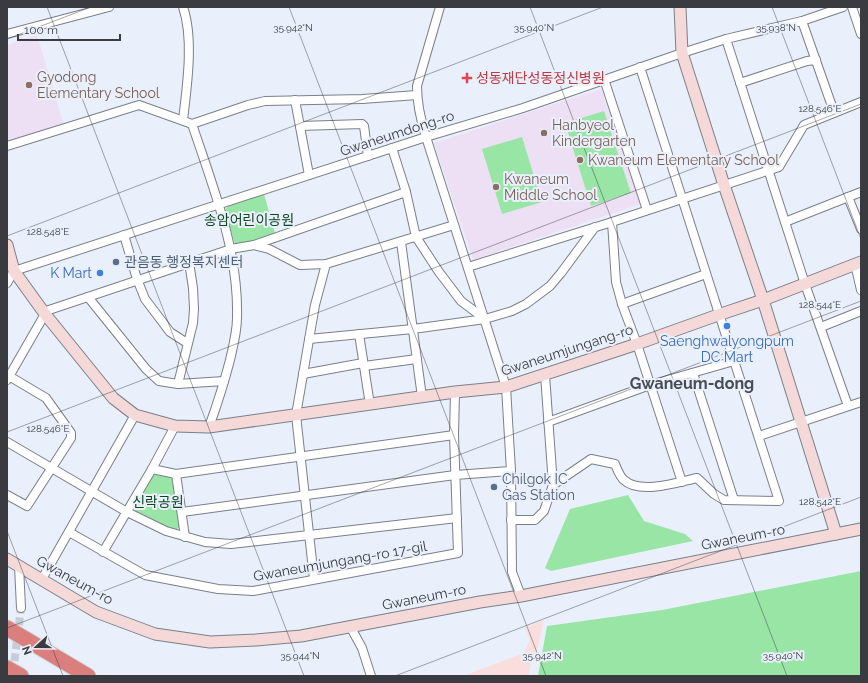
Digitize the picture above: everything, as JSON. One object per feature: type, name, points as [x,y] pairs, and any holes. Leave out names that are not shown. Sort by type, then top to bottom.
[{"type":"highway","points":[[7,628],[88,676]]},
{"type":"highway","points":[[7,640],[68,676]]},
{"type":"highway","points":[[7,668],[21,676]]},
{"type":"main road","points":[[680,7],[682,53],[724,185],[763,300],[836,534]]},
{"type":"main road","name":"Gwaneumjungang-ro","points":[[7,245],[14,271],[44,313],[113,398],[135,415],[175,426],[209,427],[455,392],[506,387],[637,344],[763,300],[858,263]]},
{"type":"main road","name":"Gwaneum-ro","points":[[7,559],[96,612],[156,634],[210,642],[301,636],[480,602],[521,596],[861,529]]},
{"type":"street","points":[[7,34],[109,7]]},
{"type":"street","points":[[183,7],[187,21],[188,75],[183,120]]},
{"type":"street","points":[[440,7],[417,86],[417,95],[422,125],[506,387],[511,471],[512,572],[521,596]]},
{"type":"street","name":"Gwaneumdong-ro","points":[[14,271],[426,137],[523,108],[682,53],[726,39],[802,21],[843,7]]},
{"type":"street","points":[[852,7],[861,34]]},
{"type":"street","points":[[802,21],[834,112]]},
{"type":"street","points":[[726,39],[805,284],[848,406]]},
{"type":"street","points":[[740,83],[808,61],[816,60]]},
{"type":"street","points":[[553,485],[591,459],[615,464],[623,480],[630,484],[647,488],[664,486],[697,478],[714,494],[724,500],[779,501],[759,436],[718,315],[683,199],[640,67]]},
{"type":"street","points":[[604,79],[647,210]]},
{"type":"street","points":[[7,146],[138,105],[192,124],[248,105],[265,101],[362,99],[417,95]]},
{"type":"street","points":[[295,100],[309,175]]},
{"type":"street","points":[[468,266],[612,222],[779,167],[804,125],[861,102]]},
{"type":"street","points":[[192,124],[231,249],[237,319],[234,345],[209,427]]},
{"type":"street","points":[[300,126],[362,124],[364,126],[368,156]]},
{"type":"street","points":[[392,148],[406,192],[416,237],[460,301],[485,319]]},
{"type":"street","points":[[7,495],[27,506],[71,438],[71,433],[46,398],[8,378],[44,313],[189,262],[231,249],[254,244],[406,192]]},
{"type":"street","points":[[785,222],[861,192]]},
{"type":"street","points":[[848,197],[861,228]]},
{"type":"street","points":[[612,222],[616,282],[682,482]]},
{"type":"street","points":[[254,244],[269,249],[300,265],[326,264],[454,225]]},
{"type":"street","points":[[309,339],[413,329],[485,319],[512,311],[526,304],[550,286],[595,227]]},
{"type":"street","points":[[124,235],[137,280],[145,299],[170,332],[187,343]]},
{"type":"street","points":[[401,242],[422,397]]},
{"type":"street","points":[[178,384],[193,323],[193,288],[189,262]]},
{"type":"street","points":[[858,263],[861,290]]},
{"type":"street","points":[[314,580],[296,415],[315,305],[326,264]]},
{"type":"street","points":[[7,283],[14,271]]},
{"type":"street","points":[[622,304],[706,274]]},
{"type":"street","points":[[88,297],[146,369],[159,381],[178,384],[224,381]]},
{"type":"street","points":[[820,328],[861,311]]},
{"type":"street","points":[[359,334],[370,405]]},
{"type":"street","points":[[303,374],[417,359]]},
{"type":"street","points":[[548,422],[650,385],[734,361]]},
{"type":"street","points":[[693,373],[734,500]]},
{"type":"street","points":[[511,520],[535,520],[544,511],[553,485],[545,375]]},
{"type":"street","name":"Gwaneumjungang-ro 17-gil","points":[[70,532],[145,575],[218,589],[253,591],[458,553],[454,435],[455,392]]},
{"type":"street","points":[[759,436],[861,402]]},
{"type":"street","points":[[42,579],[135,415]]},
{"type":"street","points":[[103,552],[152,469],[175,426]]},
{"type":"street","points":[[152,469],[176,474],[454,435]]},
{"type":"street","name":"Gwaneumjungang-ro 17-gil","points":[[7,442],[127,512],[166,531],[204,542],[231,544],[457,518]]},
{"type":"street","points":[[182,512],[455,475],[511,471]]},
{"type":"street","points":[[176,474],[185,537]]},
{"type":"street","points":[[19,566],[21,608]]},
{"type":"street","points":[[350,626],[362,648],[371,676]]},
{"type":"shaded area","name":"Gyodong Elementary School","points":[[37,35],[64,125],[7,144],[7,45]]},
{"type":"shaded area","points":[[601,89],[641,204],[473,260],[434,143]]},
{"type":"shaded area","points":[[544,620],[538,647],[530,667],[529,676],[463,676],[524,653],[530,639],[525,628]]},
{"type":"green space","points":[[604,111],[631,193],[591,206],[565,123]]},
{"type":"green space","points":[[522,137],[542,202],[502,214],[482,149]]},
{"type":"green space","name":"송암어린이공원","points":[[264,194],[275,233],[245,243],[235,244],[225,211],[228,205]]},
{"type":"green space","name":"신락공원","points":[[156,474],[171,477],[175,480],[180,527],[174,531],[136,513],[134,506],[150,476]]},
{"type":"green space","points":[[628,495],[644,521],[685,534],[693,541],[551,571],[545,568],[570,509]]},
{"type":"green space","points":[[861,571],[861,676],[538,676],[547,626],[662,610]]},
{"type":"tunnel","points":[[13,673],[21,608]]},
{"type":"place","name":"성동재단성동정신병원","points":[[467,78]]},
{"type":"place","name":"Gyodong Elementary School","points":[[29,85]]},
{"type":"place","name":"Hanbyeol Kindergarten","points":[[544,133]]},
{"type":"place","name":"Kwaneum Elementary School","points":[[580,160]]},
{"type":"place","name":"Kwaneum Middle School","points":[[496,187]]},
{"type":"place","name":"관음동 행정복지센터","points":[[116,262]]},
{"type":"place","name":"K Mart","points":[[100,273]]},
{"type":"place","name":"Saenghwalyongpum DC Mart","points":[[727,326]]},
{"type":"place","name":"Chilgok IC Gas Station","points":[[494,487]]},
{"type":"district","name":"Gwaneum-dong","points":[[692,383]]}]
